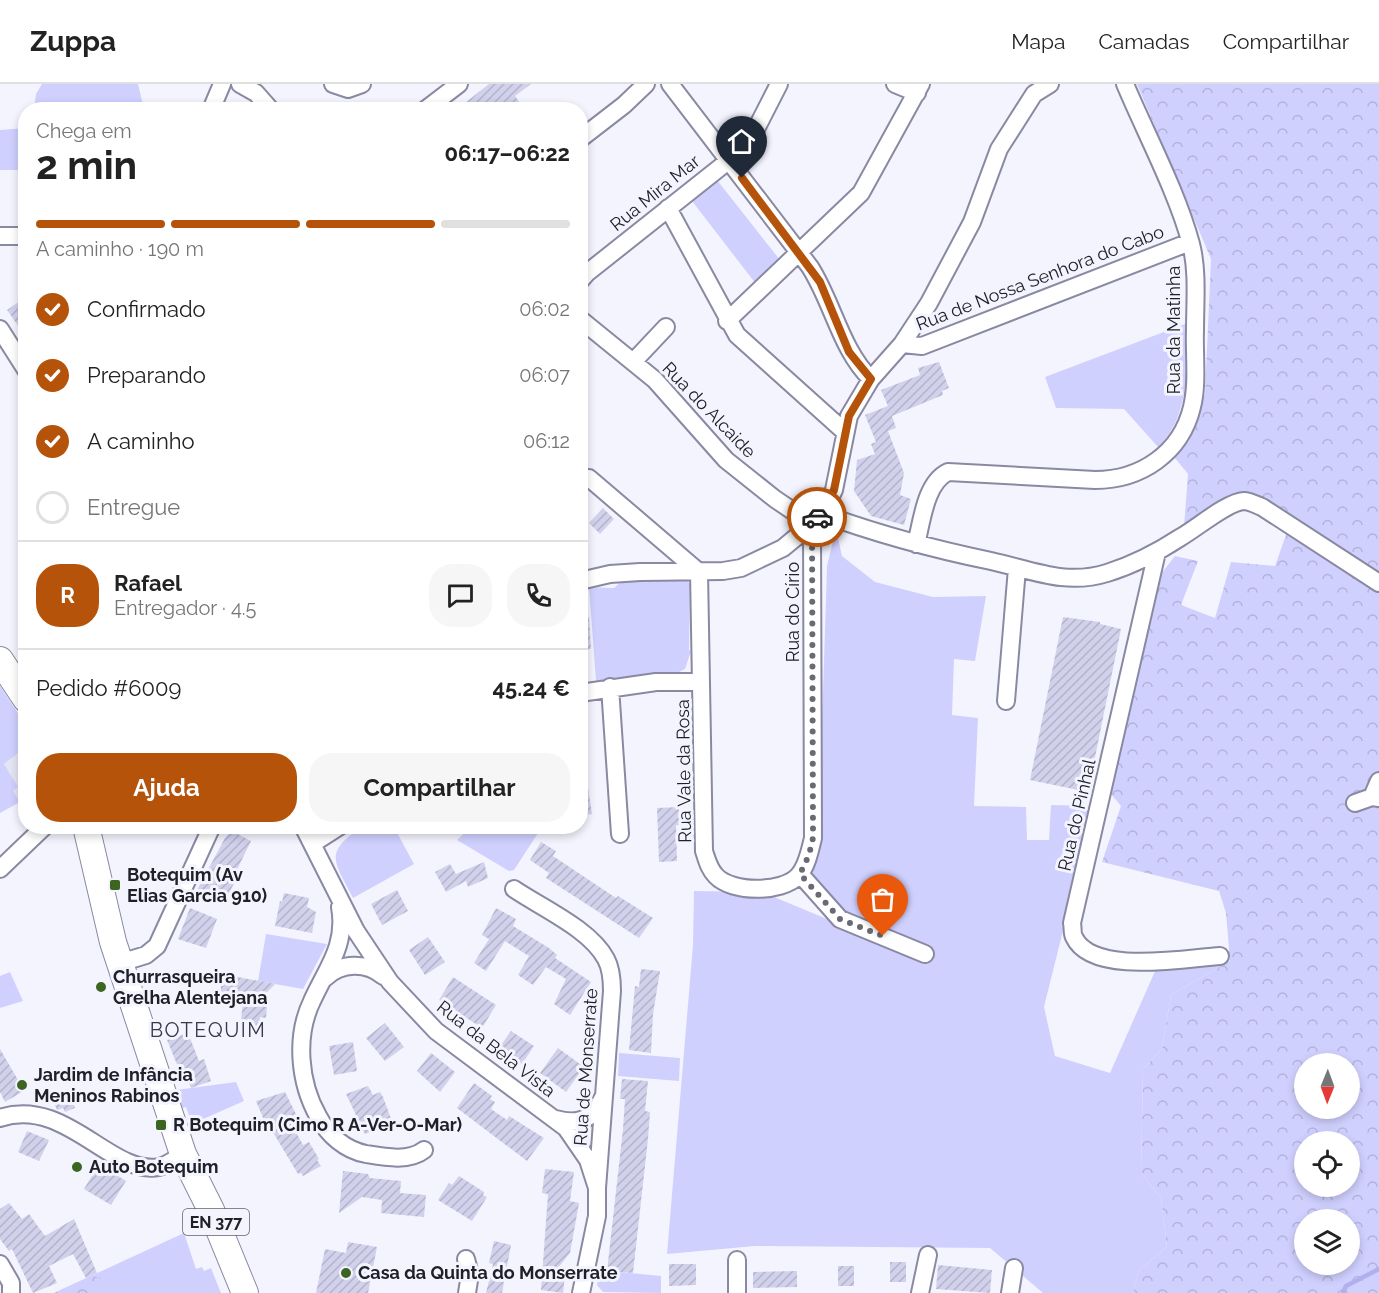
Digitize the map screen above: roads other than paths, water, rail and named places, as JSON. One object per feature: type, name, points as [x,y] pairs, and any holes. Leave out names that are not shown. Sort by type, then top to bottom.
[{"type":"main road","points":[[0,660],[18,687]]},
{"type":"main road","name":"EN 377","points":[[88,834],[120,963],[183,1154],[211,1210],[245,1293]]},
{"type":"street","points":[[215,102],[222,84]]},
{"type":"street","points":[[240,84],[256,93],[264,102]]},
{"type":"street","points":[[333,84],[348,89],[362,84]]},
{"type":"street","points":[[435,102],[459,84]]},
{"type":"street","points":[[588,133],[624,105],[646,84]]},
{"type":"street","points":[[670,84],[799,252],[827,296],[849,352],[871,379]]},
{"type":"street","name":"Rua Mira Mar","points":[[588,272],[749,143],[779,84]]},
{"type":"street","points":[[727,321],[861,193],[919,89],[895,84]]},
{"type":"street","name":"Rua do Círio","points":[[800,874],[809,855],[813,838],[816,518],[834,490],[849,416],[871,379],[902,344],[947,270],[972,222],[999,148],[1027,89],[1050,84]]},
{"type":"street","name":"Rua da Matinha","points":[[916,544],[932,487],[938,478],[948,472],[1107,480],[1142,471],[1171,449],[1189,418],[1194,394],[1195,277],[1190,243],[1125,84]]},
{"type":"street","points":[[668,208],[727,321],[737,335],[845,432]]},
{"type":"street","points":[[0,236],[18,236]]},
{"type":"street","name":"Rua de Nossa Senhora do Cabo","points":[[902,344],[922,346],[1190,243]]},
{"type":"street","name":"Rua do Alcaide","points":[[588,325],[655,380],[726,460],[775,499],[816,518]]},
{"type":"street","points":[[633,362],[666,327]]},
{"type":"street","points":[[0,329],[18,357]]},
{"type":"street","points":[[589,478],[699,572]]},
{"type":"street","points":[[588,580],[620,574],[699,572],[741,568],[783,548],[816,518],[1058,578],[1087,578],[1119,569],[1157,552],[1229,506],[1245,501],[1262,507],[1379,583]]},
{"type":"street","name":"Rua do Pinhal","points":[[1157,552],[1072,923],[1074,937],[1090,951],[1113,960],[1141,962],[1220,956]]},
{"type":"street","points":[[1006,701],[1017,568]]},
{"type":"street","name":"Rua Vale da Rosa","points":[[699,572],[704,851],[708,863],[716,876],[727,884],[743,887],[770,887],[790,882],[800,874]]},
{"type":"street","points":[[588,691],[656,682],[702,682]]},
{"type":"street","points":[[610,687],[620,834]]},
{"type":"street","points":[[1355,803],[1377,792]]},
{"type":"street","points":[[0,869],[37,834]]},
{"type":"street","points":[[120,963],[146,955],[157,946],[208,834]]},
{"type":"street","name":"Rua da Bela Vista","points":[[307,834],[335,892],[368,951],[390,982],[436,1031],[555,1119],[582,1148],[597,1188]]},
{"type":"street","points":[[312,844],[328,834]]},
{"type":"street","points":[[800,874],[840,919],[925,954]]},
{"type":"street","name":"Rua de Monserrate","points":[[514,890],[588,937],[608,961],[612,991],[603,1096],[597,1216],[581,1293]]},
{"type":"street","points":[[335,892],[341,914],[339,946],[305,1019],[302,1057],[307,1092],[321,1122],[338,1141],[361,1153],[402,1157],[419,1155],[424,1150]]},
{"type":"street","points":[[321,983],[336,970],[351,966],[370,968],[390,982]]},
{"type":"street","points":[[555,1119],[576,1122],[585,1120],[594,1114],[603,1096]]},
{"type":"street","points":[[0,1118],[21,1114],[49,1119],[126,1161],[146,1168],[159,1167],[183,1154]]},
{"type":"street","points":[[920,1293],[928,1254]]},
{"type":"street","points":[[466,1259],[470,1274],[467,1293]]},
{"type":"street","points":[[737,1260],[737,1293]]},
{"type":"street","points":[[0,1264],[11,1283],[11,1293]]},
{"type":"street","points":[[1010,1293],[1014,1268]]},
{"type":"waterway","points":[[1343,1293],[1346,1286],[1379,1269]]},
{"type":"place","name":"Botequim (Av Elias Garcia 910)","points":[[115,885]]},
{"type":"place","name":"Churrasqueira Grelha Alentejana","points":[[101,987]]},
{"type":"place","name":"Jardim de Infância Meninos Rabinos","points":[[22,1085]]},
{"type":"place","name":"R Botequim (Cimo R A-Ver-O-Mar)","points":[[161,1125]]},
{"type":"place","name":"Auto Botequim","points":[[77,1167]]},
{"type":"place","name":"Casa da Quinta do Monserrate","points":[[346,1273]]},
{"type":"district","name":"BOTEQUIM","points":[[208,1030]]}]
